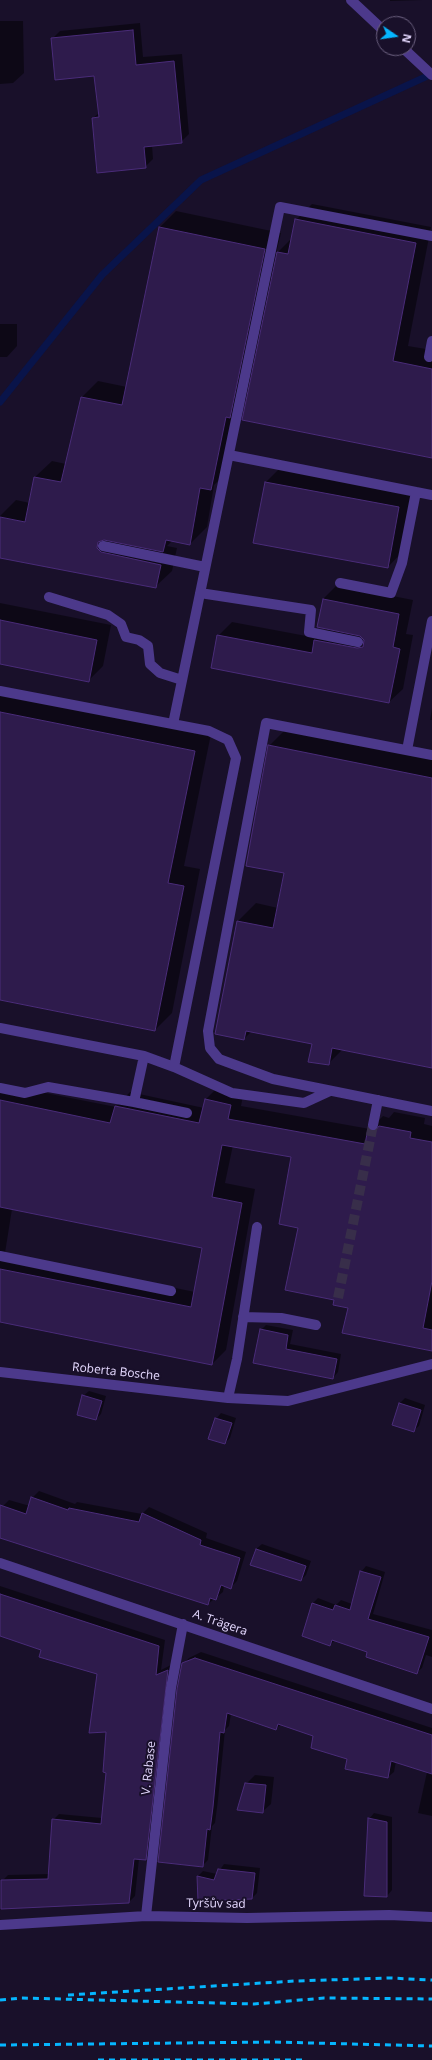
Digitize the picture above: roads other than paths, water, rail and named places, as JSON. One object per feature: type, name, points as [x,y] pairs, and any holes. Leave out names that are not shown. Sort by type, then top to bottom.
[{"type":"street","points":[[350,0],[376,24]]},
{"type":"street","points":[[412,56],[429,72]]},
{"type":"street","points":[[173,724],[280,207],[432,236]]},
{"type":"street","points":[[429,357],[432,341]]},
{"type":"street","points":[[229,455],[432,495]]},
{"type":"street","points":[[340,583],[391,593],[402,563],[416,492]]},
{"type":"street","points":[[103,546],[205,567]]},
{"type":"street","points":[[200,593],[311,610],[310,632],[358,642]]},
{"type":"street","points":[[49,597],[108,615],[121,624],[126,636],[139,640],[148,646],[150,664],[160,673],[182,680]]},
{"type":"street","points":[[407,750],[432,621]]},
{"type":"street","points":[[0,691],[173,724],[209,732],[228,740],[236,758],[174,1066]]},
{"type":"street","points":[[432,755],[266,723],[208,1032],[210,1048],[219,1060],[266,1077],[432,1111]]},
{"type":"street","points":[[0,1028],[144,1056],[174,1066],[232,1093],[304,1103],[330,1091]]},
{"type":"street","points":[[134,1102],[144,1056]]},
{"type":"street","points":[[0,1088],[25,1093],[48,1087],[187,1113]]},
{"type":"street","points":[[373,1125],[378,1100]]},
{"type":"street","points":[[228,1398],[236,1364],[257,1227]]},
{"type":"street","points":[[0,1256],[171,1291]]},
{"type":"street","points":[[243,1317],[281,1318],[316,1325]]},
{"type":"street","name":"Roberta Bosche","points":[[0,1372],[228,1398],[288,1401],[432,1364]]},
{"type":"street","name":"A. Trägera","points":[[0,1563],[432,1709]]},
{"type":"street","name":"V. Rabase","points":[[146,1916],[171,1688],[183,1624]]},
{"type":"street","name":"Tyršův sad","points":[[0,1925],[146,1916],[247,1918],[389,1915],[432,1916]]},
{"type":"waterway","points":[[0,402],[102,275],[201,180],[432,74]]},
{"type":"tunnel","points":[[338,1298],[373,1125]]},
{"type":"railway","points":[[68,1995],[295,1981],[390,1978],[432,1980]]},
{"type":"railway","points":[[0,2000],[21,1998],[254,2004],[324,1998],[432,1999]]},
{"type":"railway","points":[[0,2045],[272,2042],[432,2046]]},
{"type":"railway","points":[[98,2060],[306,2060]]}]
